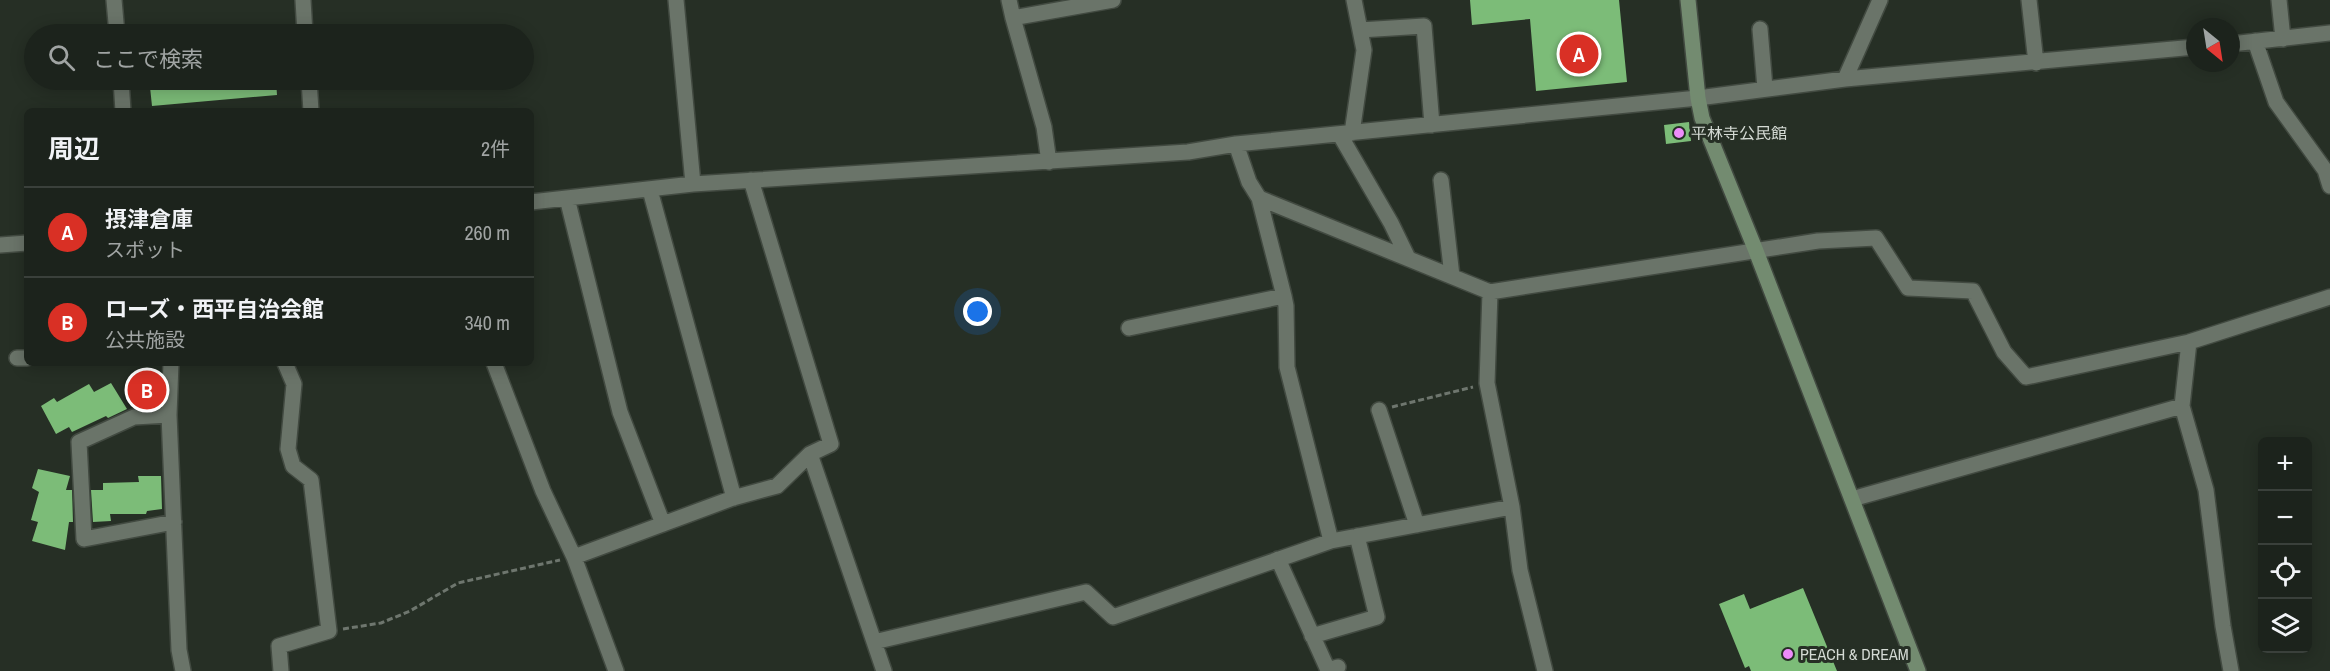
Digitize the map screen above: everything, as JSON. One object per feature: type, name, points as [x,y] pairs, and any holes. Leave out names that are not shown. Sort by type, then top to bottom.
[{"type":"street","points":[[114,0],[116,24]]},
{"type":"street","points":[[303,0],[304,24]]},
{"type":"street","points":[[676,0],[693,184]]},
{"type":"street","points":[[1009,0],[1044,127],[1049,162]]},
{"type":"street","points":[[1013,18],[1113,0]]},
{"type":"street","points":[[1354,0],[1364,50],[1346,134],[1408,258]]},
{"type":"street","points":[[1688,0],[1702,118],[1756,250],[1918,671]]},
{"type":"street","points":[[1845,79],[1880,0]]},
{"type":"street","points":[[2029,0],[2036,63]]},
{"type":"street","points":[[2279,0],[2283,39]]},
{"type":"street","points":[[1360,30],[1424,26],[1432,124]]},
{"type":"street","points":[[1760,29],[1765,88]]},
{"type":"street","points":[[2240,43],[2330,33]]},
{"type":"street","points":[[2255,41],[2276,102],[2325,170],[2330,186]]},
{"type":"street","points":[[534,202],[693,184],[1188,152],[1236,144],[1698,98],[1845,79],[2186,48]]},
{"type":"street","points":[[122,90],[123,108]]},
{"type":"street","points":[[310,90],[311,108]]},
{"type":"street","points":[[1236,144],[1249,182],[1259,198],[1284,296],[1287,367],[1331,541]]},
{"type":"street","points":[[574,556],[734,498],[777,486],[810,454],[831,444],[751,180]]},
{"type":"street","points":[[1441,180],[1452,276]]},
{"type":"street","points":[[650,190],[734,498]]},
{"type":"street","points":[[567,198],[620,412],[663,524]]},
{"type":"street","points":[[1259,198],[1490,292],[1756,250],[1876,238],[1908,288],[1973,291],[2004,352],[2026,377],[2188,342],[2330,297]]},
{"type":"street","points":[[0,245],[24,243]]},
{"type":"street","points":[[1490,292],[1487,383],[1512,507],[1520,570],[1545,671]]},
{"type":"street","points":[[1129,328],[1284,296]]},
{"type":"street","points":[[2188,342],[2182,406],[2206,490],[2231,671]]},
{"type":"street","points":[[171,366],[170,415],[179,650],[183,671]]},
{"type":"street","points":[[281,671],[279,646],[329,631],[311,480],[293,466],[288,450],[294,384],[286,366]]},
{"type":"street","points":[[495,366],[543,491],[574,556],[616,671]]},
{"type":"street","points":[[1852,499],[2182,406]]},
{"type":"street","points":[[1379,410],[1417,525]]},
{"type":"street","points":[[170,415],[134,417],[79,442],[84,538],[174,522]]},
{"type":"street","points":[[810,454],[884,671]]},
{"type":"street","points":[[874,642],[1086,592],[1113,618],[1331,541],[1512,507]]},
{"type":"street","points":[[1312,636],[1377,617],[1357,536]]},
{"type":"street","points":[[1278,560],[1328,670],[1338,667]]},
{"type":"path","points":[[1379,410],[1487,383]]},
{"type":"path","points":[[329,631],[381,623],[410,611],[458,584],[574,556]]},
{"type":"building","points":[[1470,0],[1619,0],[1627,82],[1536,91],[1530,19],[1472,25]]},
{"type":"building","points":[[150,90],[277,90],[277,95],[152,106]]},
{"type":"building","points":[[1689,122],[1691,141],[1666,144],[1664,125]]},
{"type":"building","points":[[131,374],[161,374],[160,406],[131,406]]},
{"type":"building","points":[[111,383],[127,409],[72,432],[69,427],[56,434],[41,406],[54,398],[57,402],[89,384],[94,392]]},
{"type":"building","points":[[38,469],[70,476],[66,490],[72,490],[73,522],[69,522],[65,550],[32,541],[38,522],[31,520],[39,492],[32,488]]},
{"type":"building","points":[[138,476],[161,476],[162,509],[147,511],[146,514],[110,514],[111,521],[93,522],[91,490],[103,490],[103,483],[139,482]]},
{"type":"building","points":[[1803,588],[1837,671],[1751,671],[1749,666],[1745,668],[1719,604],[1744,594],[1750,609]]},
{"type":"place","name":"摂津倉庫","points":[[1579,54]]},
{"type":"place","name":"平林寺公民館","points":[[1679,133]]},
{"type":"place","name":"ローズ・西平自治会館","points":[[147,390]]},
{"type":"place","name":"PEACH & DREAM","points":[[1788,654]]}]
